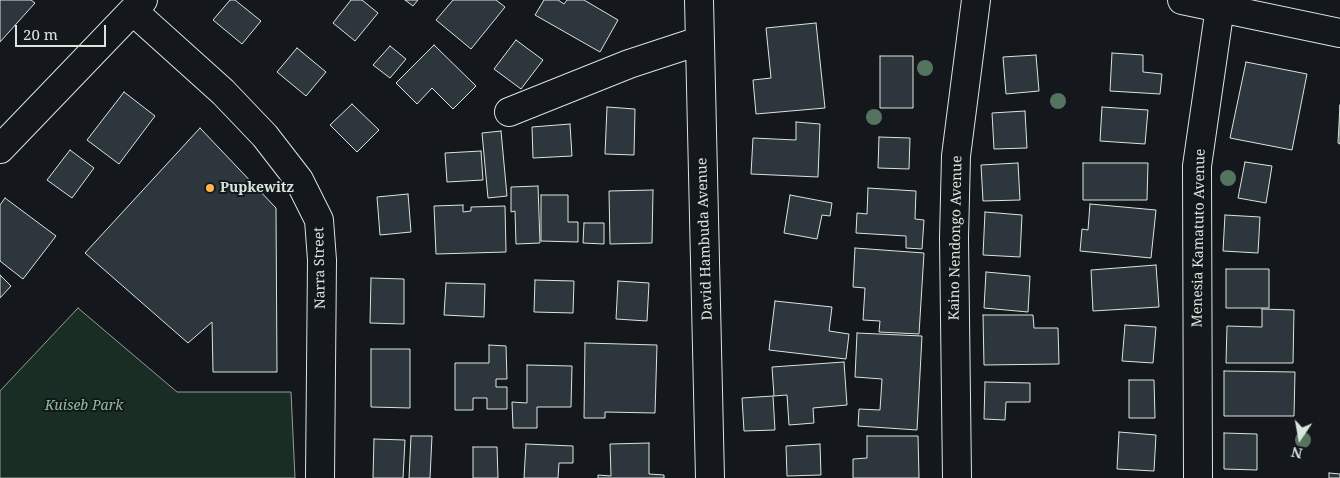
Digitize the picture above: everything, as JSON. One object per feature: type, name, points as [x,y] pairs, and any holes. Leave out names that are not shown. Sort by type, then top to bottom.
[{"type":"street","name":"David Hambuda Avenue","points":[[699,0],[710,478]]},
{"type":"street","name":"Kaino Nendongo Avenue","points":[[957,478],[954,238],[956,156],[976,0]]},
{"type":"street","points":[[1182,0],[1220,4],[1340,33]]},
{"type":"street","name":"Menesia Kamatuto Avenue","points":[[1198,478],[1197,166],[1220,4]]},
{"type":"street","points":[[0,149],[138,5]]},
{"type":"street","name":"Narra Street","points":[[138,5],[265,136],[299,180],[319,220],[322,260],[320,478]]},
{"type":"street","points":[[510,112],[629,64],[699,40]]},
{"type":"green space","name":"Kuiseb Park","points":[[78,308],[177,392],[291,392],[295,478],[0,478],[0,391]]},
{"type":"building","points":[[0,0],[31,0],[35,3],[0,42]]},
{"type":"building","points":[[230,0],[235,0],[261,21],[242,44],[213,20]]},
{"type":"building","points":[[351,0],[362,0],[378,13],[355,41],[333,23]]},
{"type":"building","points":[[405,0],[418,0],[413,6]]},
{"type":"building","points":[[453,0],[496,0],[505,7],[471,49],[436,20]]},
{"type":"building","points":[[544,0],[558,0],[564,4],[567,0],[584,0],[618,20],[600,52],[535,15]]},
{"type":"building","points":[[816,23],[825,108],[756,114],[753,80],[771,78],[766,28]]},
{"type":"building","points":[[516,40],[543,60],[521,89],[494,69]]},
{"type":"building","points":[[434,45],[476,86],[453,109],[432,88],[417,104],[396,83]]},
{"type":"building","points":[[390,46],[406,59],[390,78],[373,65]]},
{"type":"building","points":[[297,48],[326,72],[306,96],[277,72]]},
{"type":"building","points":[[1112,53],[1143,55],[1143,72],[1162,74],[1160,94],[1110,91]]},
{"type":"building","points":[[1036,55],[1039,91],[1006,94],[1003,57]]},
{"type":"building","points":[[880,56],[913,56],[913,108],[880,108]]},
{"type":"building","points":[[1246,62],[1307,74],[1292,150],[1230,138]]},
{"type":"building","points":[[124,92],[155,116],[119,164],[87,140]]},
{"type":"building","points":[[352,104],[379,130],[357,152],[330,125]]},
{"type":"building","points":[[1340,105],[1340,144],[1338,143]]},
{"type":"building","points":[[607,107],[635,109],[634,155],[605,154]]},
{"type":"building","points":[[1102,107],[1148,110],[1145,144],[1100,141]]},
{"type":"building","points":[[1025,111],[1027,148],[994,149],[992,113]]},
{"type":"building","points":[[796,122],[820,124],[818,177],[751,174],[753,138],[796,140]]},
{"type":"building","points":[[570,124],[572,156],[533,158],[532,127]]},
{"type":"building","points":[[200,128],[276,208],[277,372],[213,372],[212,322],[188,343],[85,253]]},
{"type":"building","points":[[501,131],[507,196],[488,198],[482,133]]},
{"type":"building","points":[[879,137],[910,138],[909,169],[878,168]]},
{"type":"building","points":[[70,150],[94,168],[72,198],[47,180]]},
{"type":"building","points":[[481,151],[483,180],[447,182],[445,153]]},
{"type":"building","points":[[1245,162],[1272,166],[1266,203],[1238,198]]},
{"type":"building","points":[[1018,163],[1020,200],[983,201],[981,165]]},
{"type":"building","points":[[1083,163],[1148,163],[1147,200],[1083,200]]},
{"type":"building","points":[[538,186],[540,243],[516,244],[515,211],[511,212],[511,187]]},
{"type":"building","points":[[868,188],[916,191],[915,219],[924,220],[922,249],[906,248],[906,236],[856,233],[857,213],[867,214]]},
{"type":"building","points":[[653,190],[652,243],[610,244],[609,191]]},
{"type":"building","points":[[408,194],[411,232],[380,235],[377,197]]},
{"type":"building","points":[[541,195],[568,195],[568,222],[578,222],[578,242],[541,241]]},
{"type":"building","points":[[790,195],[832,203],[830,216],[822,215],[817,239],[784,233]]},
{"type":"building","points":[[5,198],[56,236],[23,279],[0,261],[0,205]]},
{"type":"building","points":[[1090,204],[1156,210],[1151,258],[1080,251],[1082,229],[1088,230]]},
{"type":"building","points":[[463,205],[463,212],[471,211],[471,207],[505,206],[506,252],[436,254],[434,206]]},
{"type":"building","points":[[985,212],[1022,215],[1020,257],[983,255]]},
{"type":"building","points":[[1225,215],[1260,217],[1258,253],[1223,251]]},
{"type":"building","points":[[584,223],[604,223],[604,244],[583,243]]},
{"type":"building","points":[[855,248],[924,253],[919,334],[879,332],[880,321],[863,320],[865,288],[853,287]]},
{"type":"building","points":[[1156,265],[1159,307],[1093,311],[1091,270]]},
{"type":"building","points":[[1226,269],[1269,269],[1269,308],[1226,308]]},
{"type":"building","points":[[986,272],[1030,276],[1028,312],[984,308]]},
{"type":"building","points":[[0,275],[11,286],[0,298]]},
{"type":"building","points":[[371,278],[404,279],[404,324],[370,323]]},
{"type":"building","points":[[535,280],[574,281],[573,313],[534,312]]},
{"type":"building","points":[[618,281],[649,283],[647,321],[616,319]]},
{"type":"building","points":[[446,283],[485,284],[484,317],[444,315]]},
{"type":"building","points":[[775,301],[832,307],[829,331],[849,334],[846,359],[769,350]]},
{"type":"building","points":[[1262,309],[1294,310],[1293,363],[1226,363],[1227,326],[1262,327]]},
{"type":"building","points":[[983,315],[1033,315],[1034,328],[1058,328],[1059,364],[984,365]]},
{"type":"building","points":[[1125,325],[1156,327],[1153,363],[1122,361]]},
{"type":"building","points":[[857,333],[922,336],[917,430],[858,426],[859,409],[880,410],[882,379],[855,377]]},
{"type":"building","points":[[585,343],[657,345],[655,413],[605,412],[605,418],[584,418]]},
{"type":"building","points":[[489,345],[506,346],[507,379],[496,379],[496,387],[507,387],[507,409],[487,409],[487,398],[473,398],[473,410],[455,410],[455,363],[489,363]]},
{"type":"building","points":[[371,349],[410,349],[410,408],[371,407]]},
{"type":"building","points":[[844,362],[847,405],[813,408],[814,423],[789,425],[787,395],[774,396],[772,367]]},
{"type":"building","points":[[527,365],[572,366],[571,407],[537,407],[537,428],[513,428],[512,402],[527,403]]},
{"type":"building","points":[[1224,371],[1295,372],[1294,416],[1224,416]]},
{"type":"building","points":[[1129,380],[1154,380],[1155,418],[1129,418]]},
{"type":"building","points":[[985,382],[1030,383],[1030,402],[1006,402],[1005,420],[984,419]]},
{"type":"building","points":[[773,396],[775,430],[744,431],[742,398]]},
{"type":"building","points":[[1119,432],[1156,435],[1154,471],[1117,469]]},
{"type":"building","points":[[1224,433],[1257,434],[1257,470],[1224,469]]},
{"type":"building","points":[[411,436],[432,436],[430,478],[409,478]]},
{"type":"building","points":[[867,436],[918,436],[919,478],[853,478],[853,459],[867,458]]},
{"type":"building","points":[[374,439],[405,440],[403,478],[373,478]]},
{"type":"building","points":[[649,443],[649,474],[664,475],[664,478],[598,478],[598,475],[611,476],[610,444]]},
{"type":"building","points":[[526,444],[573,446],[573,463],[559,463],[558,478],[524,478]]},
{"type":"building","points":[[820,444],[821,475],[787,476],[786,446]]},
{"type":"building","points":[[473,447],[497,447],[498,478],[473,478]]},
{"type":"building","points":[[1329,473],[1340,474],[1340,478],[1329,478]]},
{"type":"place","name":"Pupkewitz","points":[[210,188]]}]
